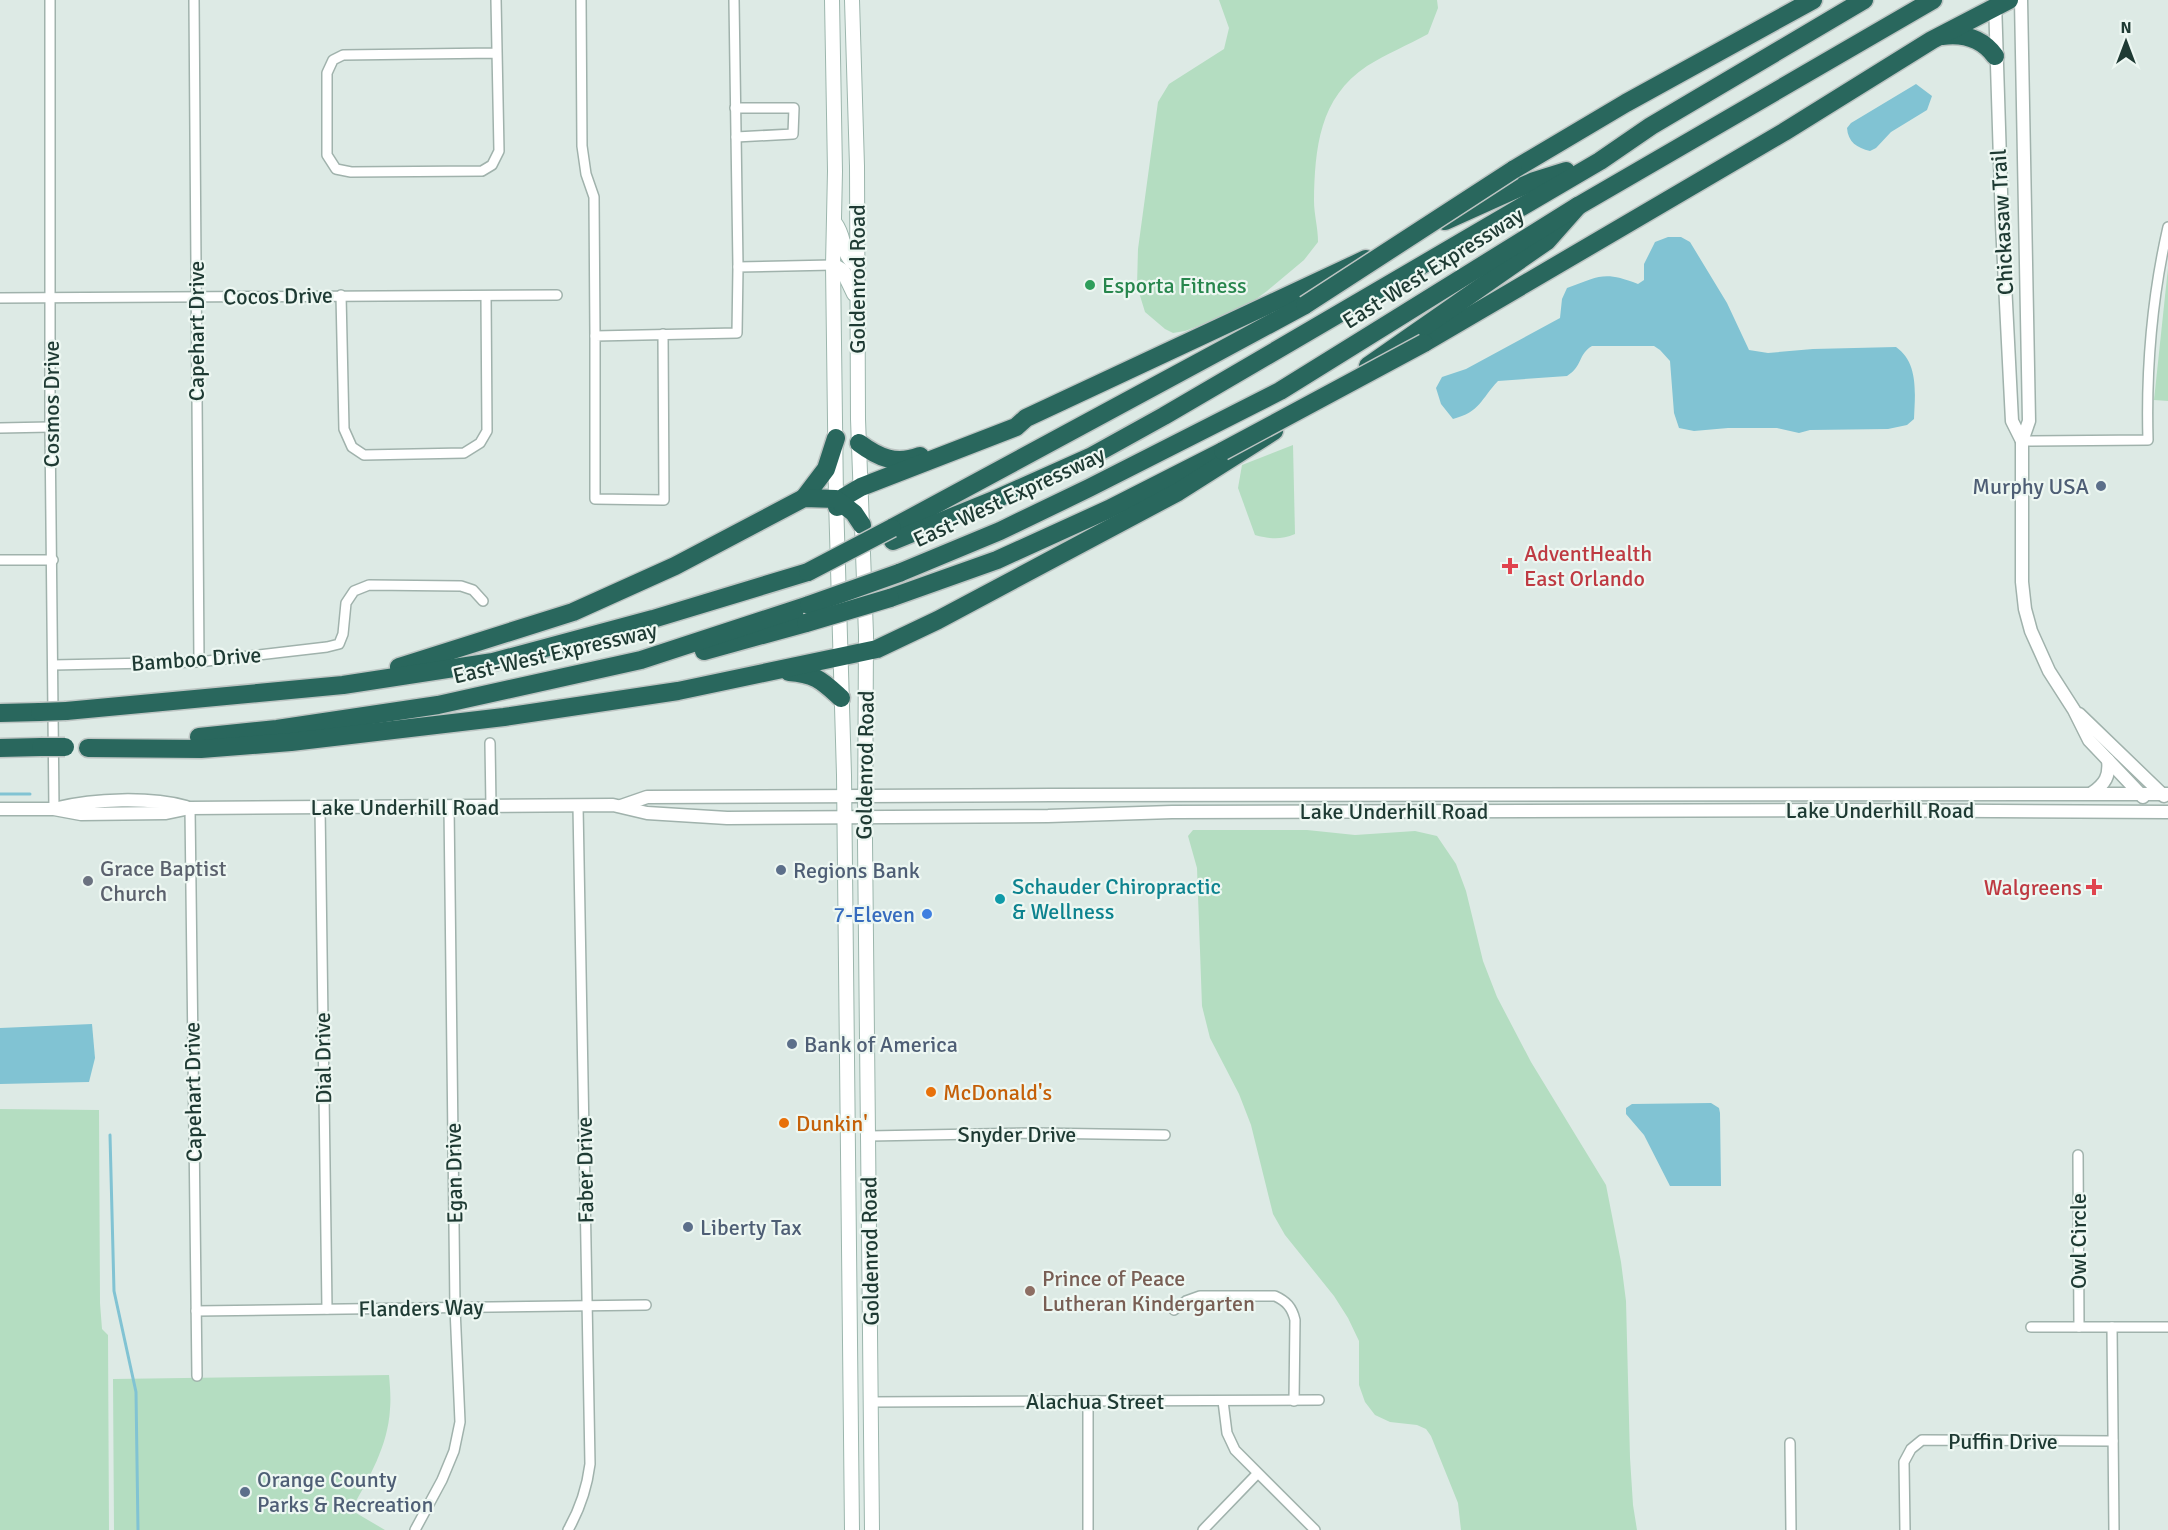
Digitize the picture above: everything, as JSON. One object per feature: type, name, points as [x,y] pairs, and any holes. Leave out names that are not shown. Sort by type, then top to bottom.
[{"type":"highway","points":[[893,534],[1305,305],[1513,170],[1626,103],[1813,0]]},
{"type":"highway","name":"East-West Expressway","points":[[0,712],[66,711],[343,685],[493,662],[652,619],[808,572],[893,534],[996,500],[1090,457],[1164,416],[1600,160],[1651,126],[1864,0]]},
{"type":"highway","name":"East-West Expressway","points":[[0,748],[88,748],[278,729],[381,715],[448,703],[641,660],[807,614],[1000,531],[1280,391],[1578,206],[1933,0]]},
{"type":"highway","points":[[807,614],[890,598],[997,560],[1109,508],[1223,451],[1424,343],[1784,132],[1938,37],[2000,2]]},
{"type":"highway","points":[[1938,37],[1953,35],[1979,40],[1988,46],[1995,56]]},
{"type":"highway","points":[[859,443],[877,456],[909,460],[1010,421],[1026,418],[1460,213],[1534,181],[1600,160]]},
{"type":"highway","points":[[88,748],[201,749],[291,742],[586,706],[678,691],[877,649],[939,620],[1178,492],[1259,441],[1547,241],[1578,206]]},
{"type":"highway","points":[[838,502],[861,487],[1016,427],[1026,418]]},
{"type":"highway","points":[[343,685],[573,612],[675,566],[804,498],[826,469],[836,438]]},
{"type":"highway","points":[[804,498],[838,502],[854,513],[862,525]]},
{"type":"highway","points":[[778,671],[812,675],[841,698]]},
{"type":"main road","name":"Goldenrod Road","points":[[832,0],[833,265],[844,796],[852,1530]]},
{"type":"main road","name":"Goldenrod Road","points":[[852,0],[857,166],[859,443],[866,651],[865,817],[872,1530]]},
{"type":"main road","points":[[834,222],[842,231],[848,258],[857,265]]},
{"type":"main road","points":[[833,265],[840,267],[846,274],[857,301]]},
{"type":"main road","points":[[847,1080],[855,1100],[855,1119],[869,1136]]},
{"type":"main road","points":[[848,1164],[860,1182],[861,1232],[869,1236]]},
{"type":"main road","points":[[850,1344],[858,1365],[858,1384],[871,1402]]},
{"type":"main road","points":[[851,1416],[859,1420],[863,1428],[863,1455],[872,1479]]},
{"type":"street","name":"Cosmos Drive","points":[[50,0],[50,428],[54,808]]},
{"type":"street","name":"Capehart Drive","points":[[194,0],[199,662]]},
{"type":"street","points":[[496,0],[499,151],[492,165],[482,171],[351,172],[336,169],[327,155],[327,73],[333,60],[343,54],[496,53]]},
{"type":"street","points":[[581,0],[582,146],[586,174],[594,197],[595,499],[664,500],[663,334]]},
{"type":"street","points":[[595,336],[737,333],[734,0]]},
{"type":"street","name":"Chickasaw Trail","points":[[2021,0],[2029,421],[2022,441],[2022,573],[2025,609],[2041,655],[2089,740],[2140,794],[2162,812],[2168,823]]},
{"type":"street","name":"Chickasaw Trail","points":[[2000,2],[1995,56],[2012,421],[2022,441]]},
{"type":"street","points":[[735,108],[794,108],[794,134],[736,136]]},
{"type":"street","points":[[2022,441],[2148,440],[2149,349],[2168,227]]},
{"type":"street","points":[[738,267],[833,265]]},
{"type":"street","points":[[341,295],[344,429],[352,447],[364,455],[464,453],[480,443],[487,431],[486,296]]},
{"type":"street","name":"Cocos Drive","points":[[0,298],[556,295]]},
{"type":"street","points":[[0,428],[50,428]]},
{"type":"street","points":[[0,560],[53,560]]},
{"type":"street","name":"Bamboo Drive","points":[[53,665],[199,662],[261,656],[339,644],[343,634],[346,603],[354,591],[369,585],[461,586],[473,590],[483,601]]},
{"type":"street","name":"Chickasaw Trail","points":[[2074,710],[2166,796]]},
{"type":"street","points":[[490,742],[491,806]]},
{"type":"street","points":[[2092,793],[2100,788],[2108,777],[2108,760]]},
{"type":"street","name":"Lake Underhill Road","points":[[621,806],[647,797],[2092,793],[2166,796]]},
{"type":"street","points":[[1635,811],[1675,794]]},
{"type":"street","points":[[1772,810],[1795,803],[1808,794]]},
{"type":"street","points":[[1362,795],[1369,811]]},
{"type":"street","points":[[1369,811],[1376,795]]},
{"type":"street","name":"Lake Underhill Road","points":[[0,809],[54,808],[81,802],[165,801],[190,808],[621,806],[647,813],[687,817],[844,818],[1369,811],[2162,812]]},
{"type":"street","name":"Egan Drive","points":[[415,1530],[442,1480],[454,1451],[460,1422],[455,1308],[448,806]]},
{"type":"street","name":"Faber Drive","points":[[568,1530],[578,1512],[588,1482],[591,1464],[578,806]]},
{"type":"street","name":"Dial Drive","points":[[320,807],[327,1309]]},
{"type":"street","name":"Capehart Drive","points":[[190,808],[197,1376]]},
{"type":"street","name":"Snyder Drive","points":[[869,1136],[1034,1133],[1165,1135]]},
{"type":"street","name":"Owl Circle","points":[[2078,1155],[2079,1327]]},
{"type":"street","points":[[1174,1310],[1186,1300],[1200,1296],[1275,1296],[1285,1300],[1293,1310],[1296,1320],[1294,1401]]},
{"type":"street","name":"Flanders Way","points":[[196,1311],[646,1305]]},
{"type":"street","points":[[2031,1327],[2168,1327]]},
{"type":"street","points":[[2112,1327],[2114,1530]]},
{"type":"street","name":"Alachua Street","points":[[871,1402],[1319,1400]]},
{"type":"street","points":[[1088,1401],[1088,1530]]},
{"type":"street","points":[[1223,1401],[1227,1433],[1234,1450],[1315,1530]]},
{"type":"street","name":"Puffin Drive","points":[[1905,1530],[1904,1462],[1911,1449],[1922,1440],[2113,1441]]},
{"type":"street","points":[[1790,1443],[1791,1530]]},
{"type":"street","points":[[1203,1530],[1257,1474]]},
{"type":"green space","points":[[1219,0],[1437,0],[1438,8],[1428,34],[1367,66],[1351,79],[1329,109],[1316,162],[1314,201],[1318,242],[1304,260],[1248,305],[1228,315],[1185,331],[1173,333],[1145,312],[1137,286],[1138,249],[1158,102],[1169,84],[1224,49],[1229,28]]},
{"type":"green space","points":[[2168,268],[2168,401],[2154,400]]},
{"type":"green space","points":[[1293,445],[1295,534],[1275,538],[1255,535],[1238,488],[1242,465]]},
{"type":"green space","points":[[1193,830],[1307,830],[1355,835],[1415,831],[1437,836],[1456,864],[1466,891],[1483,961],[1497,997],[1531,1062],[1606,1185],[1626,1301],[1630,1458],[1637,1530],[1461,1530],[1458,1503],[1431,1436],[1426,1429],[1417,1425],[1390,1422],[1375,1415],[1365,1402],[1359,1385],[1359,1341],[1334,1296],[1285,1235],[1273,1214],[1251,1125],[1239,1094],[1210,1038],[1202,1006],[1197,868],[1188,836]]},
{"type":"green space","points":[[0,1109],[99,1110],[100,1303],[102,1329],[108,1335],[109,1530],[0,1530]]},
{"type":"green space","points":[[389,1375],[390,1405],[386,1436],[382,1449],[351,1510],[385,1530],[114,1530],[113,1379]]},
{"type":"water","points":[[1916,84],[1932,96],[1927,110],[1891,132],[1876,148],[1870,151],[1854,144],[1847,128],[1851,123]]},
{"type":"water","points":[[1668,237],[1681,237],[1690,242],[1727,303],[1749,350],[1768,353],[1813,349],[1896,347],[1909,361],[1912,370],[1915,389],[1914,419],[1907,425],[1888,429],[1810,430],[1799,433],[1777,428],[1694,431],[1679,428],[1674,413],[1670,361],[1654,346],[1592,346],[1567,376],[1498,381],[1475,409],[1453,419],[1441,404],[1436,388],[1442,377],[1466,369],[1560,318],[1562,299],[1567,288],[1587,280],[1609,276],[1638,284],[1644,280],[1644,264],[1655,242]]},
{"type":"water","points":[[92,1024],[95,1058],[89,1082],[0,1084],[0,1028]]},
{"type":"water","points":[[1711,1103],[1719,1108],[1720,1113],[1721,1186],[1670,1186],[1644,1135],[1626,1114],[1626,1108],[1632,1104]]},
{"type":"waterway","points":[[0,794],[30,794]]},
{"type":"waterway","points":[[110,1135],[114,1291],[136,1392],[138,1530]]},
{"type":"place","name":"Esporta Fitness","points":[[1090,285]]},
{"type":"place","name":"Murphy USA","points":[[2101,486]]},
{"type":"place","name":"AdventHealth East Orlando","points":[[1510,566]]},
{"type":"place","name":"Regions Bank","points":[[781,870]]},
{"type":"place","name":"Grace Baptist Church","points":[[88,881]]},
{"type":"place","name":"Walgreens","points":[[2094,887]]},
{"type":"place","name":"Schauder Chiropractic & Wellness","points":[[1000,899]]},
{"type":"place","name":"7-Eleven","points":[[927,914]]},
{"type":"place","name":"Bank of America","points":[[792,1044]]},
{"type":"place","name":"McDonald's","points":[[931,1092]]},
{"type":"place","name":"Dunkin'","points":[[784,1123]]},
{"type":"place","name":"Liberty Tax","points":[[688,1227]]},
{"type":"place","name":"Prince of Peace Lutheran Kindergarten","points":[[1030,1291]]},
{"type":"place","name":"Orange County Parks & Recreation","points":[[245,1492]]}]
